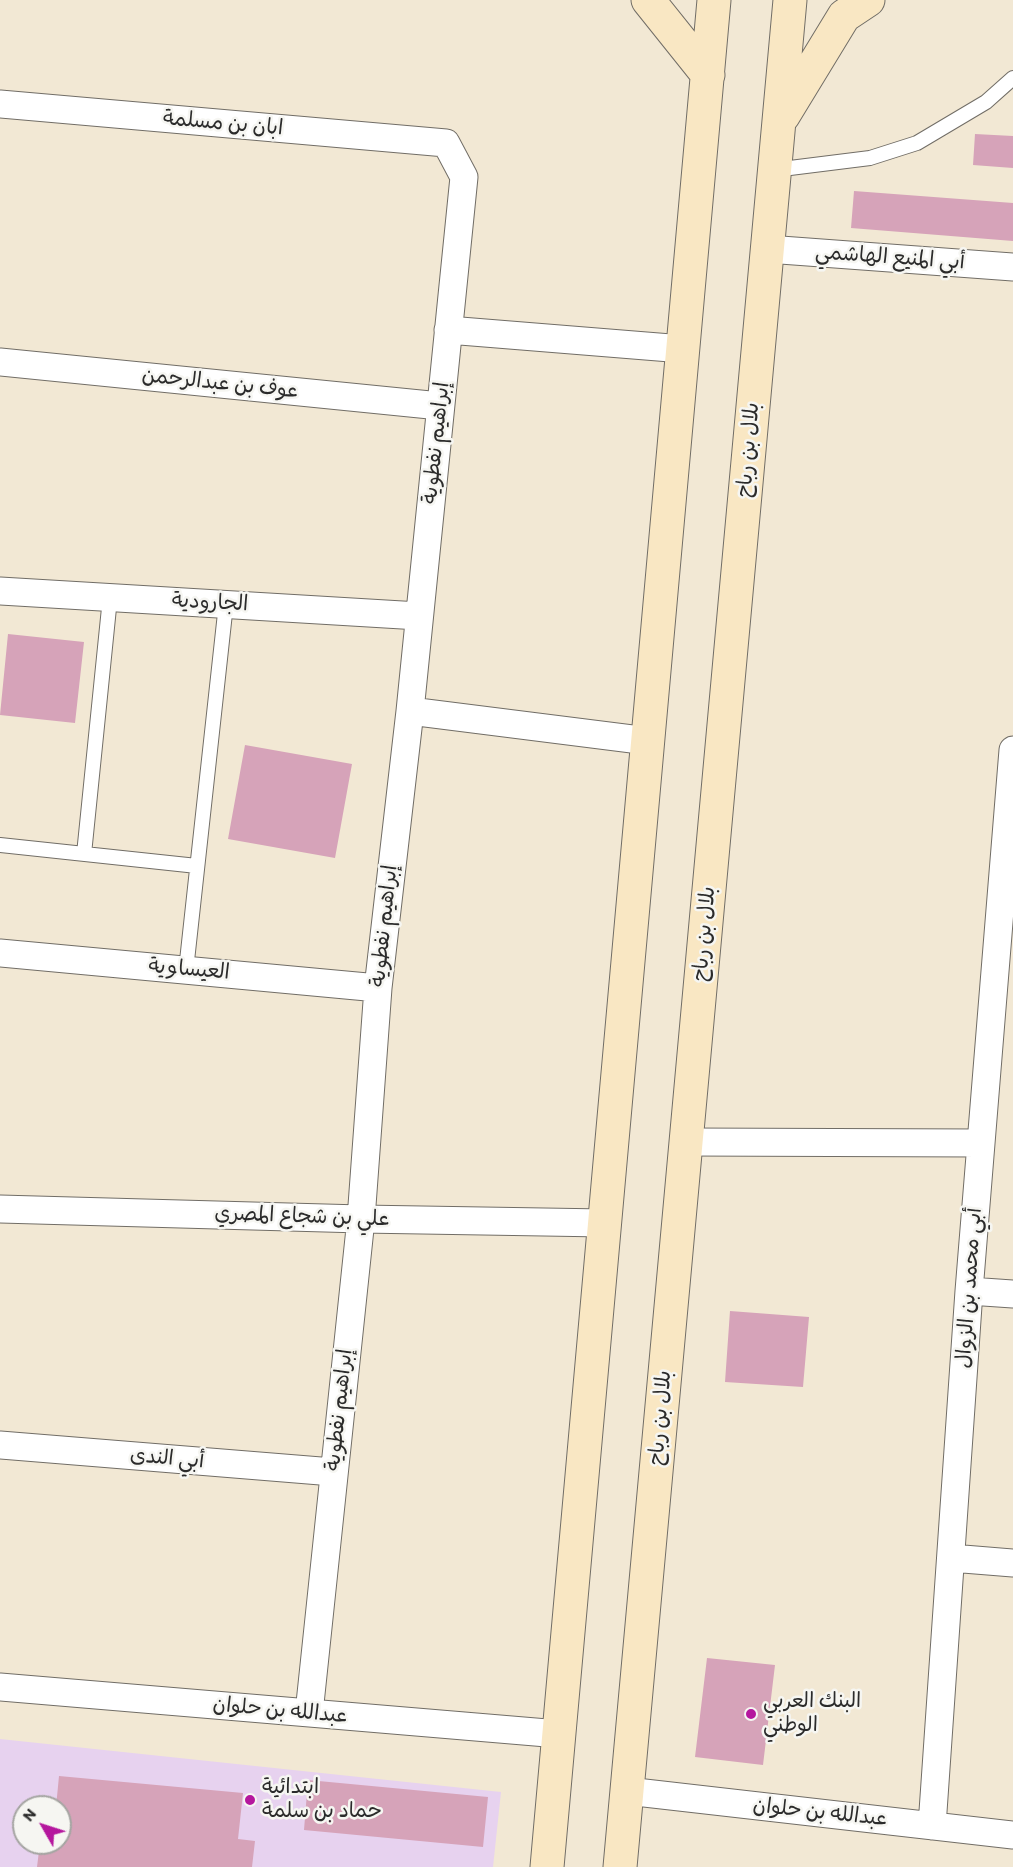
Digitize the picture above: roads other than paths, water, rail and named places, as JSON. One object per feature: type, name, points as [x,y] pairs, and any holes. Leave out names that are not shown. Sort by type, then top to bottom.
[{"type":"main road","points":[[648,0],[708,75]]},
{"type":"main road","points":[[547,1867],[714,0]]},
{"type":"main road","name":"بلال بن رباح","points":[[620,1867],[790,0]]},
{"type":"main road","points":[[779,123],[844,16],[868,0]]},
{"type":"street","name":"ابان بن مسلمة","points":[[0,104],[446,143]]},
{"type":"street","name":"إبراهيم نفطوية","points":[[309,1713],[333,1472],[362,1219],[378,988],[410,711],[464,177],[446,143]]},
{"type":"street","name":"أبي المنيع الهاشمي","points":[[767,249],[1013,267]]},
{"type":"street","points":[[448,330],[683,349]]},
{"type":"street","name":"عوف بن عبدالرحمن","points":[[0,362],[440,406]]},
{"type":"street","name":"الجارودية","points":[[0,591],[419,616]]},
{"type":"street","points":[[410,711],[648,741]]},
{"type":"street","name":"أبي محمد بن الزوال","points":[[932,1826],[981,1143],[1006,921],[1013,750]]},
{"type":"street","name":"العيساوية","points":[[0,953],[378,988]]},
{"type":"street","points":[[686,1142],[981,1143]]},
{"type":"street","name":"علي بن شجاع المصري","points":[[0,1209],[605,1223]]},
{"type":"street","points":[[969,1291],[1013,1294]]},
{"type":"street","name":"أبي الندى","points":[[0,1445],[333,1472]]},
{"type":"street","points":[[951,1558],[1013,1563]]},
{"type":"street","name":"عبدالله بن حلوان","points":[[0,1687],[559,1734]]},
{"type":"street","name":"عبدالله بن حلوان","points":[[627,1791],[1013,1834]]},
{"type":"lane","points":[[774,170],[870,158],[917,143],[986,102],[1013,78]]},
{"type":"lane","points":[[84,854],[110,598]]},
{"type":"lane","points":[[186,970],[226,604]]},
{"type":"lane","points":[[0,845],[197,866]]},
{"type":"place","name":"البنك العربي الوطني","points":[[751,1714]]},
{"type":"place","name":"ابتدائية حماد بن سلمة","points":[[250,1800]]}]
